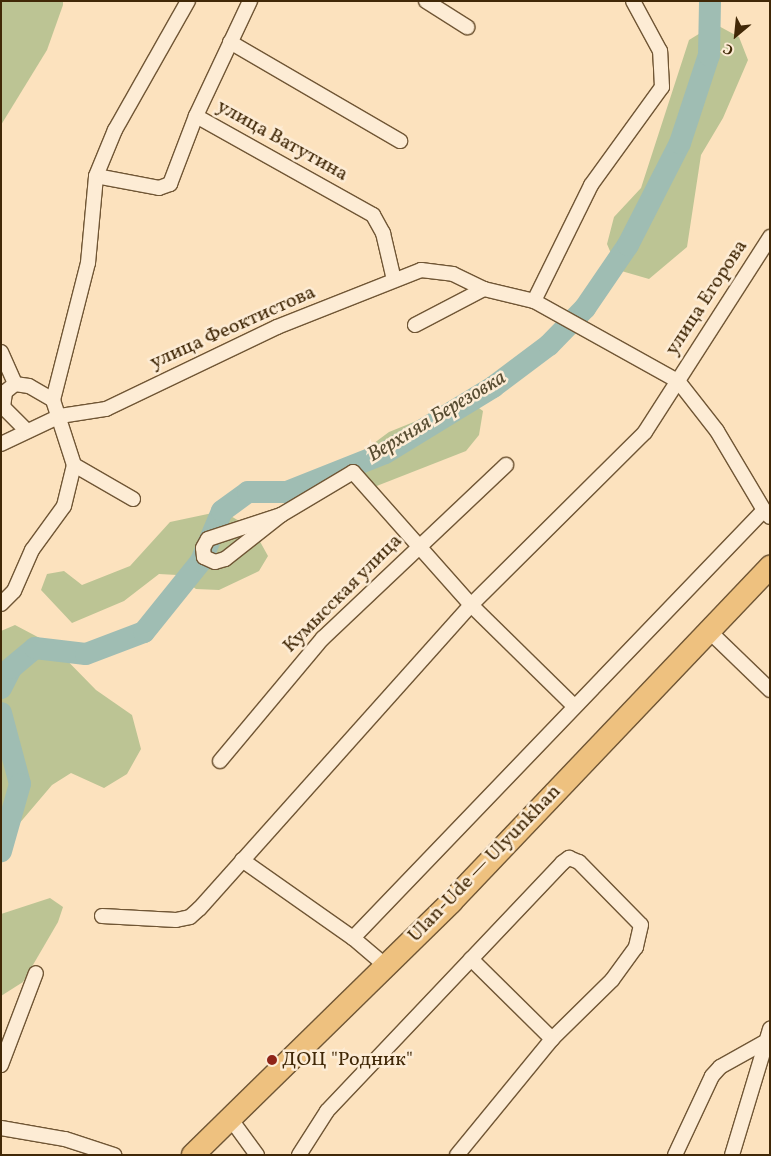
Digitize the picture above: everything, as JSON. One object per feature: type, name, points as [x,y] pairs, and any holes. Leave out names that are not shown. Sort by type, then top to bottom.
[{"type":"main road","name":"Ulan-Ude — Ulyunkhan","points":[[193,1155],[386,966],[770,567]]},
{"type":"street","points":[[53,400],[88,263],[96,176],[114,130],[188,1]]},
{"type":"street","name":"улица Ватутина","points":[[250,1],[196,116],[373,215],[383,233],[394,280]]},
{"type":"street","points":[[426,1],[467,27]]},
{"type":"street","points":[[534,301],[591,185],[662,87],[660,51],[633,1]]},
{"type":"street","points":[[230,42],[400,140]]},
{"type":"street","points":[[96,176],[159,188],[170,184],[196,116]]},
{"type":"street","name":"улица Егорова","points":[[102,916],[190,917],[471,606],[645,432],[770,237]]},
{"type":"street","name":"улица Феоктистова","points":[[1,444],[26,430],[60,416],[106,409],[276,328],[394,280],[435,270],[484,289],[534,301],[678,381],[717,430],[767,514]]},
{"type":"street","points":[[415,325],[484,289]]},
{"type":"street","points":[[1,352],[15,384]]},
{"type":"street","points":[[1,604],[14,591],[32,550],[64,506],[74,465],[60,416],[53,400],[29,386],[15,384],[5,392],[3,407],[26,430]]},
{"type":"street","points":[[74,465],[133,499]]},
{"type":"street","name":"Кумысская улица","points":[[220,761],[318,644],[506,465]]},
{"type":"street","points":[[281,515],[214,535],[203,548],[204,557],[214,562],[225,559],[281,515],[353,472],[471,606],[574,706]]},
{"type":"street","points":[[353,938],[574,706],[767,514]]},
{"type":"street","points":[[709,631],[770,690]]},
{"type":"street","points":[[299,1155],[327,1111],[562,863],[569,858],[579,862],[642,925],[636,947],[612,980],[552,1039],[457,1155]]},
{"type":"street","points":[[242,860],[353,938],[386,966]]},
{"type":"street","points":[[471,959],[552,1039]]},
{"type":"street","points":[[1,1066],[36,973]]},
{"type":"street","points":[[732,1155],[763,1043],[770,1029]]},
{"type":"street","points":[[675,1155],[712,1076],[720,1067],[763,1043]]},
{"type":"street","points":[[230,1118],[256,1155]]},
{"type":"street","points":[[1,1128],[65,1139],[114,1155]]},
{"type":"green space","points":[[1,1],[63,1],[63,5],[47,50],[1,125]]},
{"type":"green space","points":[[715,24],[739,37],[748,60],[723,118],[701,155],[687,247],[649,279],[618,270],[607,244],[614,217],[641,188],[689,40]]},
{"type":"green space","points":[[468,400],[483,411],[479,435],[466,451],[369,489],[350,481],[350,461],[389,432]]},
{"type":"green space","points":[[222,511],[253,529],[268,556],[259,571],[219,590],[196,589],[177,575],[159,574],[124,601],[72,623],[41,590],[47,574],[64,571],[82,585],[130,566],[170,522]]},
{"type":"green space","points":[[15,625],[51,644],[96,690],[132,715],[141,749],[127,774],[104,788],[71,773],[52,785],[1,845],[1,631]]},
{"type":"green space","points":[[50,898],[63,907],[58,922],[23,982],[1,996],[1,914]]},
{"type":"waterway","name":"Верхняя Березовка","points":[[1,688],[11,668],[35,648],[86,654],[144,632],[201,561],[222,511],[248,492],[287,492],[385,453],[493,387],[549,345],[585,308],[628,245],[680,143],[709,55],[710,1]]},
{"type":"waterway","name":"Верхняя Березовка","points":[[1,713],[20,784],[1,851]]},
{"type":"place","name":"ДОЦ \"Родник\"","points":[[272,1060]]}]
